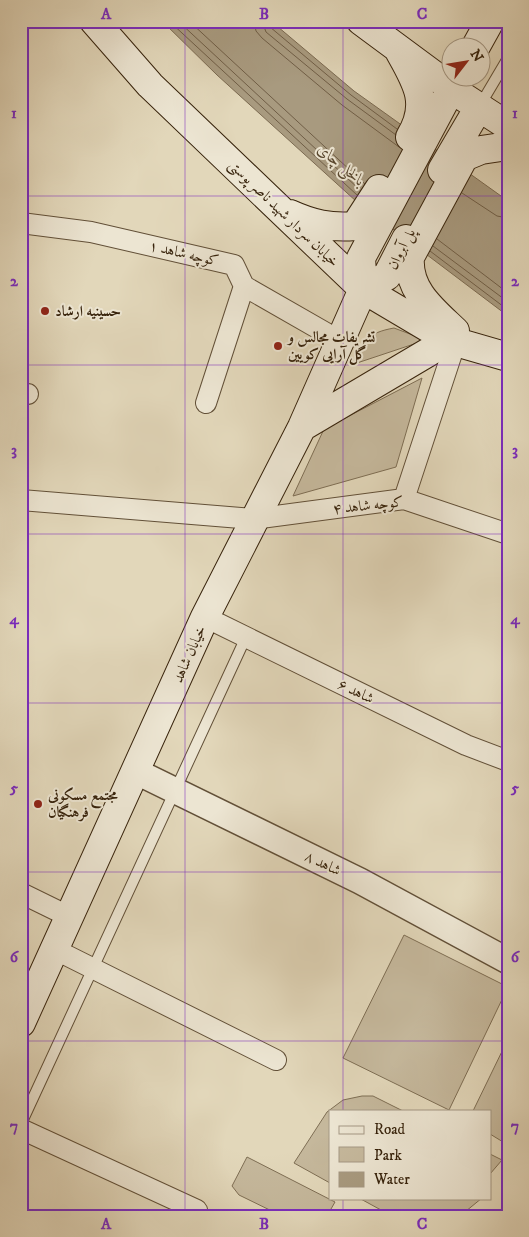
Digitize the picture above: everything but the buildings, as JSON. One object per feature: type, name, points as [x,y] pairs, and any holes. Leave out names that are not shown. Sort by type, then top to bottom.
[{"type":"main road","name":"خیابان سردار شهید ناصر پوستی","points":[[94,21],[150,85],[363,289],[458,342],[508,358]]},
{"type":"main road","points":[[361,21],[398,49],[442,76]]},
{"type":"main road","points":[[481,38],[490,21]]},
{"type":"main road","points":[[398,49],[416,80],[422,106],[422,130]]},
{"type":"main road","points":[[422,130],[451,88]]},
{"type":"main road","points":[[459,88],[479,107],[508,126]]},
{"type":"main road","name":"پل آبروان","points":[[422,130],[370,222],[361,258],[363,289],[387,276],[410,245],[462,151],[479,107]]},
{"type":"main road","points":[[462,151],[508,146]]},
{"type":"main road","points":[[280,210],[312,224],[330,227],[355,226],[370,222]]},
{"type":"main road","points":[[302,427],[458,342],[422,299],[409,272],[410,245]]},
{"type":"main road","name":"خیابان شاهد","points":[[21,1023],[56,950],[205,618],[253,519],[302,427],[363,289]]},
{"type":"street","name":"کوچه شاهد ۱","points":[[21,223],[91,232],[234,265],[244,286]]},
{"type":"street","points":[[206,402],[244,286],[340,341]]},
{"type":"street","points":[[404,498],[458,342]]},
{"type":"street","name":"کوچه شاهد ۴","points":[[21,500],[253,519],[404,498],[508,534]]},
{"type":"street","name":"شاهد ۶","points":[[205,618],[466,745],[508,761]]},
{"type":"street","name":"شاهد ۸","points":[[135,771],[360,881],[508,961]]},
{"type":"street","points":[[21,893],[70,917]]},
{"type":"street","points":[[56,950],[276,1060]]},
{"type":"street","points":[[21,1129],[197,1210]]},
{"type":"lane","points":[[479,107],[508,58]]},
{"type":"lane","points":[[21,1124],[246,637]]},
{"type":"green space","points":[[394,328],[426,340],[354,364],[364,343],[372,335]]},
{"type":"green space","points":[[422,378],[396,467],[293,496],[324,429]]},
{"type":"green space","points":[[404,935],[508,987],[449,1110],[343,1058]]},
{"type":"green space","points":[[508,1039],[508,1145],[492,1135],[492,1110],[473,1110]]},
{"type":"green space","points":[[373,1096],[401,1110],[330,1110],[343,1100]]},
{"type":"green space","points":[[329,1110],[329,1182],[294,1163]]},
{"type":"green space","points":[[492,1155],[502,1160],[492,1172]]},
{"type":"green space","points":[[247,1157],[335,1202],[327,1216],[282,1216],[239,1195],[232,1186]]},
{"type":"green space","points":[[363,1200],[480,1200],[460,1216],[392,1216]]},
{"type":"water","name":"بالخلی چای","points":[[162,21],[271,21],[354,91],[508,201],[508,316],[357,202],[217,75]]},
{"type":"place","name":"حسینیه ارشاد","points":[[45,311]]},
{"type":"place","name":"تشریفات مجالس و گل آرایی کویین","points":[[278,346]]},
{"type":"place","name":"مجتمع مسکونی فرهنگیان","points":[[38,804]]}]
